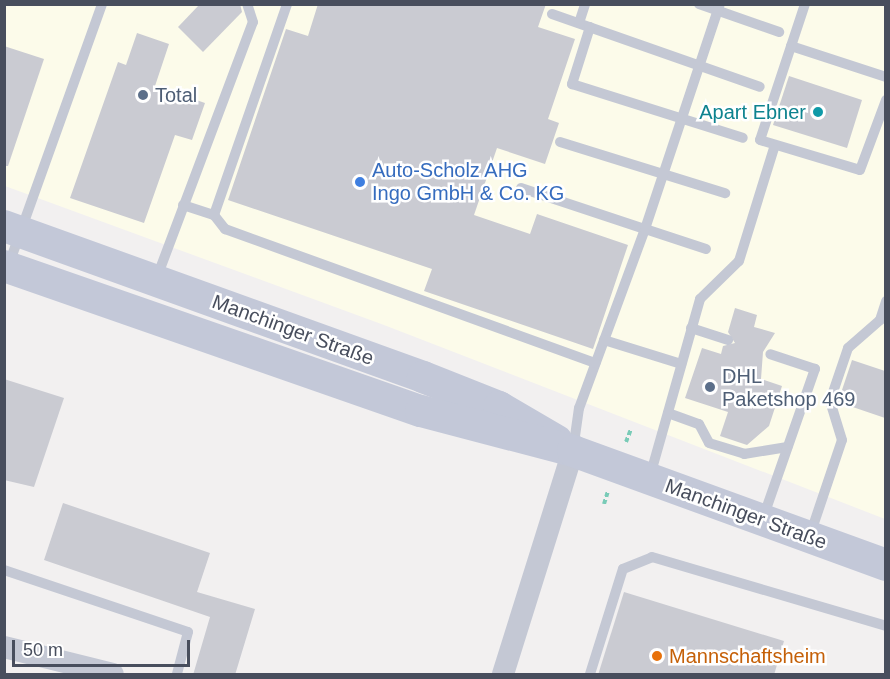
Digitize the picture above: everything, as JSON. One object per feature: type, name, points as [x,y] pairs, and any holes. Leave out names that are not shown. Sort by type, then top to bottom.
[{"type":"main road","name":"Manchinger Straße","points":[[13,229],[499,407],[573,451]]},
{"type":"main road","name":"Manchinger Straße","points":[[6,267],[421,411],[573,451],[810,535],[885,565]]},
{"type":"street","points":[[503,675],[573,451]]},
{"type":"street","points":[[4,647],[113,675]]},
{"type":"lane","points":[[6,267],[13,229],[102,4]]},
{"type":"lane","points":[[156,280],[253,22],[247,4]]},
{"type":"lane","points":[[214,216],[287,4]]},
{"type":"lane","points":[[579,23],[585,4]]},
{"type":"lane","points":[[699,4],[719,8],[779,32]]},
{"type":"lane","points":[[805,4],[760,140],[860,170],[885,100]]},
{"type":"lane","points":[[573,451],[579,408],[645,229],[719,8]]},
{"type":"lane","points":[[552,14],[760,87]]},
{"type":"lane","points":[[590,27],[572,84],[743,138]]},
{"type":"lane","points":[[791,46],[885,77]]},
{"type":"lane","points":[[560,142],[725,193]]},
{"type":"lane","points":[[648,479],[700,299],[739,261],[775,145]]},
{"type":"lane","points":[[521,188],[705,249]]},
{"type":"lane","points":[[183,205],[214,216],[225,229],[596,363]]},
{"type":"lane","points":[[810,535],[842,440],[830,401],[848,348],[880,320],[885,301]]},
{"type":"lane","points":[[692,328],[728,340]]},
{"type":"lane","points":[[604,340],[681,364]]},
{"type":"lane","points":[[763,518],[815,369],[770,354]]},
{"type":"lane","points":[[668,413],[699,424],[709,443],[744,454],[787,447]]},
{"type":"lane","points":[[590,675],[623,569],[652,557],[885,626]]},
{"type":"lane","points":[[4,570],[188,632],[177,675]]},
{"type":"shaded area","points":[[5,5],[885,5],[885,519],[384,325],[5,186]]},
{"type":"building","points":[[200,4],[240,4],[242,12],[203,52],[178,27]]},
{"type":"building","name":"Auto-Scholz AHG Ingo GmbH & Co. KG","points":[[318,4],[546,4],[538,27],[575,39],[548,119],[559,123],[545,164],[497,148],[474,215],[530,234],[537,214],[628,245],[593,349],[424,291],[432,269],[228,200],[286,29],[308,36]]},
{"type":"building","points":[[137,33],[169,44],[155,86],[205,103],[192,140],[175,135],[144,223],[70,198],[118,62],[126,65]]},
{"type":"building","points":[[4,46],[44,59],[8,166],[4,166]]},
{"type":"building","name":"Apart Ebner","points":[[789,76],[862,100],[847,148],[773,125]]},
{"type":"building","points":[[735,308],[757,315],[754,327],[775,333],[763,352],[761,379],[782,386],[769,426],[747,445],[720,436],[728,412],[685,398],[702,348],[721,354],[723,346],[735,343],[728,332]]},
{"type":"building","points":[[852,360],[885,371],[885,418],[838,402]]},
{"type":"building","points":[[4,379],[64,398],[34,487],[4,480]]},
{"type":"building","points":[[63,503],[210,553],[197,592],[255,609],[235,675],[193,675],[210,617],[44,560]]},
{"type":"building","points":[[624,592],[784,641],[774,675],[598,675]]},
{"type":"place","name":"Total","points":[[143,95]]},
{"type":"place","name":"Apart Ebner","points":[[818,112]]},
{"type":"place","name":"Auto-Scholz AHG Ingo GmbH & Co. KG","points":[[360,182]]},
{"type":"place","name":"DHL Paketshop 469","points":[[710,387]]},
{"type":"place","name":"Mannschaftsheim","points":[[657,656]]}]
